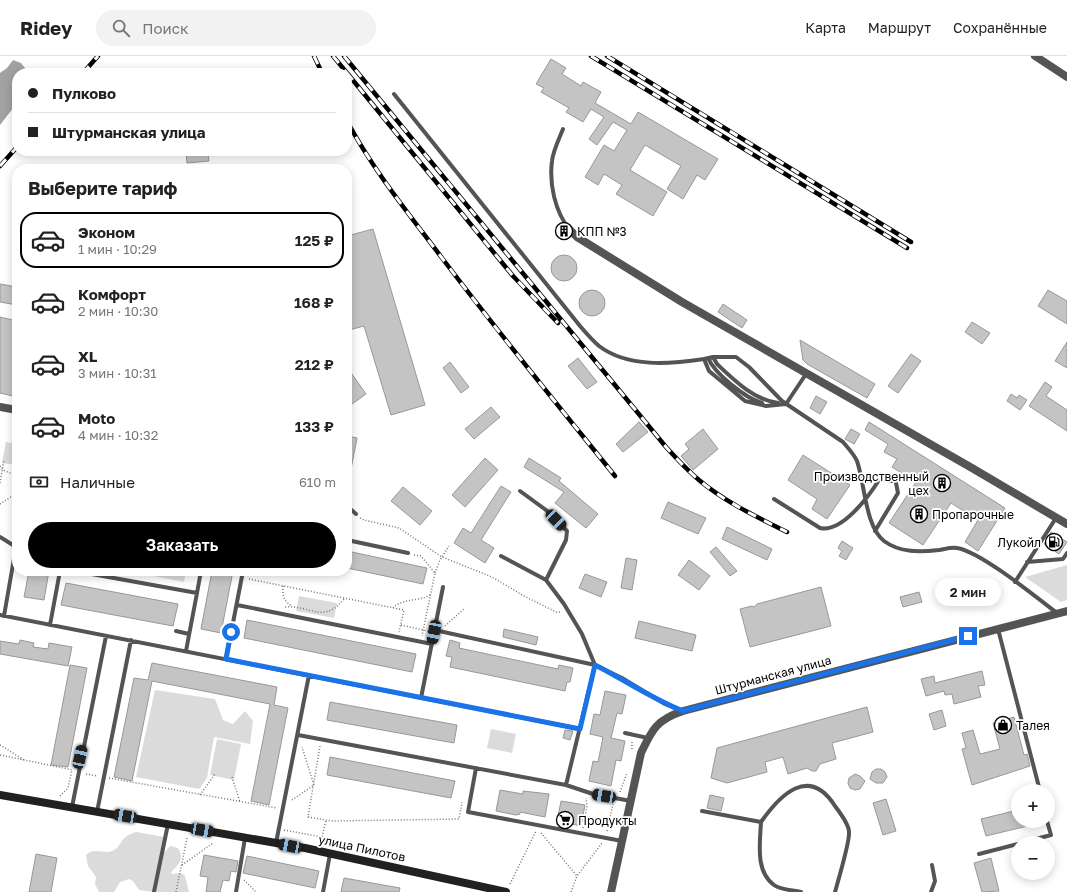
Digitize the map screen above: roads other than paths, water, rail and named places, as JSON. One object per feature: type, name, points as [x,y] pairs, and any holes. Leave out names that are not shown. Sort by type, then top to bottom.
[{"type":"street","points":[[1036,56],[1067,77]]},
{"type":"street","points":[[569,229],[577,237],[676,298],[1067,524]]},
{"type":"street","points":[[0,407],[12,409]]},
{"type":"street","name":"Штурманская улица","points":[[611,892],[641,754],[648,738],[661,721],[683,711],[1067,611]]},
{"type":"street","name":"улица Пилотов","points":[[0,795],[330,853],[471,888],[506,892]]},
{"type":"lane","points":[[394,94],[580,326],[600,346],[627,359],[642,362],[666,363],[714,357],[736,357],[786,404],[843,442],[850,450],[857,462],[867,499],[872,526],[884,541],[909,551],[921,552],[952,548],[963,550],[986,562],[1057,613]]},
{"type":"lane","points":[[563,129],[552,161],[553,192],[560,217],[569,229]]},
{"type":"lane","points":[[714,357],[717,364],[760,399],[766,402],[786,404]]},
{"type":"lane","points":[[706,358],[709,371],[745,401],[766,406],[786,404]]},
{"type":"lane","points":[[786,404],[806,374]]},
{"type":"lane","points":[[774,499],[820,528],[826,529],[840,523],[867,499],[879,480],[882,479],[894,482],[898,493],[875,531]]},
{"type":"lane","points":[[520,491],[546,510],[567,531],[566,540],[546,580]]},
{"type":"lane","points":[[352,510],[356,514]]},
{"type":"lane","points":[[1015,582],[1056,518]]},
{"type":"lane","points":[[0,537],[12,544]]},
{"type":"lane","points":[[352,541],[408,553]]},
{"type":"lane","points":[[1027,562],[1063,559],[1067,553]]},
{"type":"lane","points":[[501,556],[546,580],[569,612],[582,634],[595,665],[566,785]]},
{"type":"lane","points":[[12,566],[2,615],[580,729]]},
{"type":"lane","points":[[50,625],[59,576]]},
{"type":"lane","points":[[103,576],[197,593]]},
{"type":"lane","points":[[186,651],[200,576]]},
{"type":"lane","points":[[226,659],[242,576]]},
{"type":"lane","points":[[421,698],[436,631],[443,587]]},
{"type":"lane","points":[[236,605],[432,644]]},
{"type":"lane","points":[[998,628],[1038,784]]},
{"type":"lane","points":[[176,631],[189,634]]},
{"type":"lane","points":[[436,631],[595,665],[622,678],[666,704],[683,711]]},
{"type":"lane","points":[[72,807],[106,636]]},
{"type":"lane","points":[[97,812],[131,640]]},
{"type":"lane","points":[[276,843],[309,676]]},
{"type":"lane","points":[[627,734],[648,738]]},
{"type":"lane","points":[[298,735],[566,785],[584,791],[630,801]]},
{"type":"lane","points":[[476,768],[468,812],[622,841]]},
{"type":"lane","points":[[801,892],[774,886],[766,876],[760,863],[761,822],[775,803],[788,792],[803,786],[817,787],[824,792],[842,816],[850,832],[835,892]]},
{"type":"lane","points":[[702,811],[761,822]]},
{"type":"lane","points":[[154,892],[168,824]]},
{"type":"lane","points":[[1047,836],[1051,835],[1049,828]]},
{"type":"lane","points":[[236,892],[245,837]]},
{"type":"lane","points":[[979,854],[1011,846]]},
{"type":"lane","points":[[323,892],[330,853]]},
{"type":"lane","points":[[930,892],[935,882],[932,865]]},
{"type":"railway","points":[[87,68],[98,56]]},
{"type":"railway","points":[[314,56],[320,68]]},
{"type":"railway","points":[[333,56],[343,68]]},
{"type":"railway","points":[[344,56],[666,447],[686,468],[709,488],[742,509],[787,532]]},
{"type":"railway","points":[[591,56],[907,248]]},
{"type":"railway","points":[[607,56],[911,242]]},
{"type":"railway","points":[[352,79],[513,276],[558,323]]},
{"type":"railway","points":[[352,130],[368,157],[392,191],[463,286],[615,476]]},
{"type":"railway","points":[[0,166],[12,153]]},
{"type":"place","name":"КПП №3","points":[[564,231]]},
{"type":"place","name":"Производственный цех","points":[[942,483]]},
{"type":"place","name":"Пропарочные","points":[[919,514]]},
{"type":"place","name":"Лукойл","points":[[1054,542]]},
{"type":"place","name":"Талея","points":[[1003,725]]},
{"type":"place","name":"Продукты","points":[[565,820]]}]
